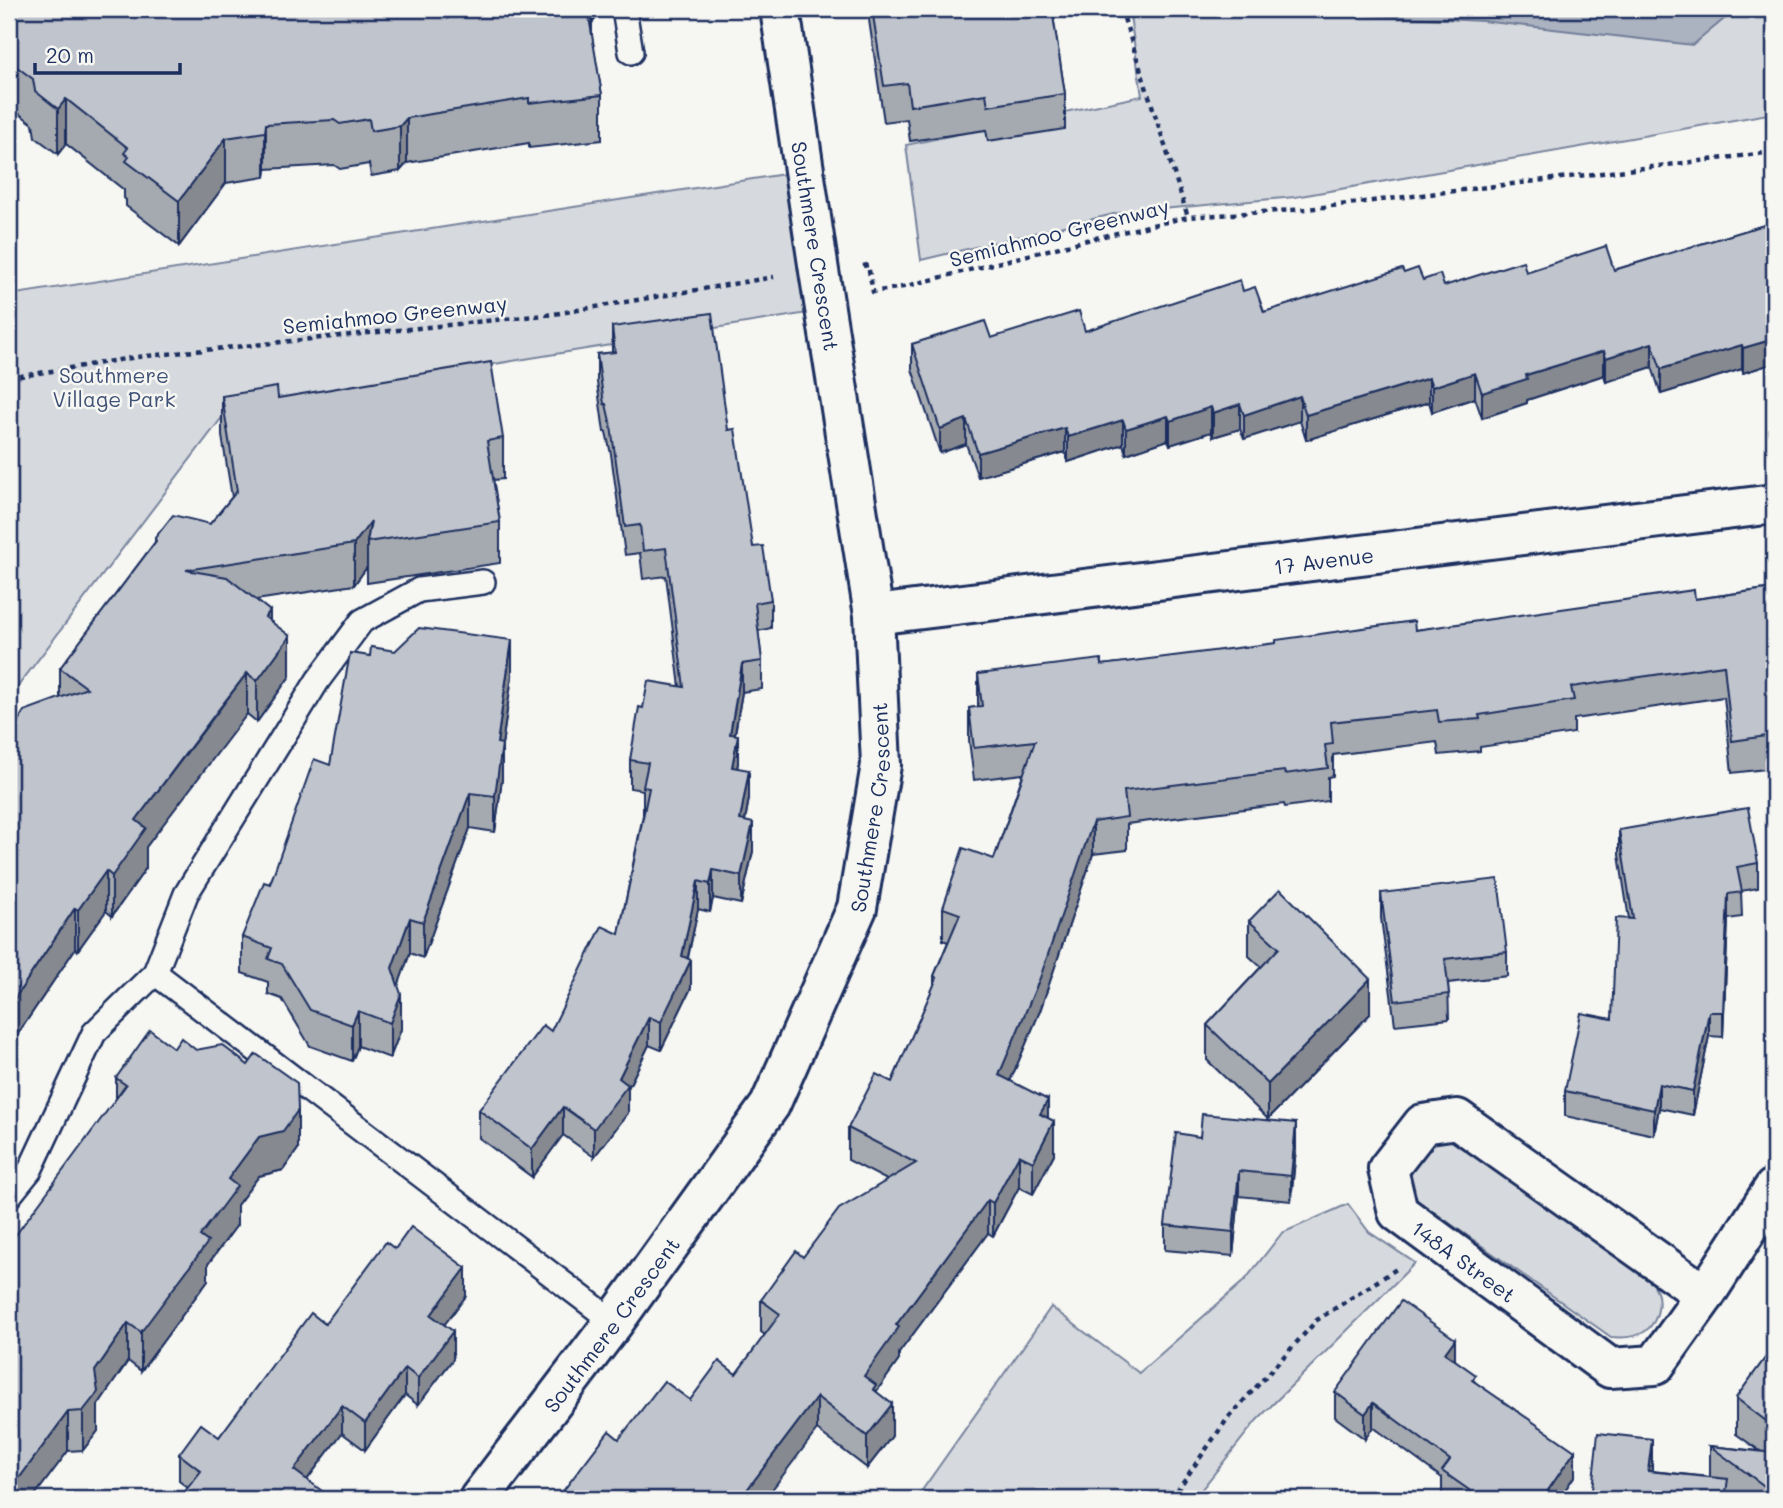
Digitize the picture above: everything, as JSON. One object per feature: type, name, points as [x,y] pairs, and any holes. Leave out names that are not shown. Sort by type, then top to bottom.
[{"type":"street","name":"Southmere Crescent","points":[[479,1499],[614,1322],[770,1105],[857,908],[881,765],[874,615],[780,9]]},
{"type":"street","name":"17 Avenue","points":[[874,615],[1774,504]]},
{"type":"street","name":"148A Street","points":[[1705,1295],[1457,1119],[1423,1124],[1388,1169],[1398,1212],[1610,1368],[1655,1365],[1705,1295],[1774,1188]]},
{"type":"lane","points":[[624,9],[631,52]]},
{"type":"lane","points":[[9,1196],[30,1170],[94,1034],[155,973],[186,894],[318,680],[362,621],[419,590],[483,582]]},
{"type":"lane","points":[[155,973],[614,1322]]},
{"type":"path","name":"Semiahmoo Greenway","points":[[868,265],[873,292],[1188,217],[1121,9]]},
{"type":"path","points":[[1188,217],[1307,209],[1774,152]]},
{"type":"path","name":"Semiahmoo Greenway","points":[[9,378],[137,357],[554,314],[785,276]]},
{"type":"path","points":[[1171,1499],[1228,1418],[1317,1320],[1438,1243]]},
{"type":"green space","points":[[1129,9],[1774,9],[1774,113],[1295,197],[1118,213],[921,260],[906,145],[1142,96]]},
{"type":"green space","name":"Southmere Village Park","points":[[804,171],[826,310],[230,407],[9,698],[9,295]]},
{"type":"green space","points":[[1441,1133],[1459,1139],[1651,1281],[1659,1300],[1657,1315],[1650,1327],[1636,1335],[1611,1337],[1414,1198],[1405,1181],[1412,1148]]},
{"type":"green space","points":[[1348,1204],[1369,1232],[1415,1263],[1257,1420],[1194,1499],[916,1499],[1051,1307],[1139,1373],[1245,1280],[1282,1233]]},
{"type":"shaded area","points":[[1361,9],[1736,9],[1693,45],[1482,21],[1369,15]]},
{"type":"building","points":[[9,9],[446,9],[448,18],[455,9],[591,9],[592,16],[589,17],[602,95],[529,103],[529,98],[407,118],[400,126],[371,131],[369,119],[340,124],[334,120],[266,124],[265,132],[226,138],[179,201],[126,161],[129,157],[124,153],[128,148],[66,99],[58,109],[35,91],[33,79],[9,61]]},
{"type":"building","points":[[872,9],[1052,9],[1065,94],[988,106],[986,94],[910,106],[907,83],[884,86]]},
{"type":"building","points":[[1774,222],[1774,339],[1743,348],[1742,345],[1661,369],[1652,343],[1606,358],[1604,351],[1526,375],[1527,379],[1482,393],[1475,373],[1432,387],[1429,378],[1306,415],[1300,396],[1244,415],[1240,404],[1213,413],[1211,407],[1170,421],[1168,416],[1126,429],[1123,420],[1068,437],[1065,428],[978,453],[966,419],[940,429],[912,344],[985,321],[991,338],[1079,311],[1085,331],[1240,280],[1243,291],[1255,287],[1264,312],[1402,269],[1404,273],[1418,268],[1423,280],[1440,274],[1444,286],[1523,261],[1526,272],[1606,246],[1614,270]]},
{"type":"building","points":[[712,313],[728,430],[735,429],[753,547],[763,546],[771,600],[755,603],[762,661],[742,664],[730,734],[738,735],[732,767],[749,770],[740,820],[753,823],[741,876],[713,870],[710,884],[698,881],[682,956],[691,960],[661,1022],[649,1017],[619,1078],[628,1085],[594,1129],[563,1107],[532,1149],[479,1110],[543,1025],[551,1031],[602,926],[619,934],[649,788],[643,787],[648,763],[630,760],[639,707],[643,708],[648,681],[684,687],[666,548],[643,551],[640,525],[625,527],[611,426],[604,404],[597,354],[615,352],[612,327]]},
{"type":"building","points":[[491,362],[503,438],[487,441],[500,522],[367,542],[371,521],[354,544],[186,570],[227,577],[270,611],[265,617],[290,636],[257,681],[247,673],[215,714],[136,820],[146,828],[112,876],[106,871],[78,910],[75,908],[9,1007],[9,736],[24,711],[87,688],[60,668],[173,515],[210,524],[237,491],[222,396],[277,387],[278,398]]},
{"type":"building","points":[[1774,588],[1774,735],[1732,741],[1724,665],[1571,687],[1574,700],[1479,715],[1480,719],[1439,722],[1437,710],[1331,722],[1333,744],[1325,745],[1328,768],[1124,791],[1127,817],[1093,822],[1040,978],[999,1075],[1048,1100],[1040,1114],[1054,1121],[1033,1162],[1019,1155],[993,1203],[988,1200],[896,1325],[899,1327],[864,1376],[876,1385],[873,1389],[892,1404],[867,1436],[817,1397],[740,1499],[557,1499],[609,1431],[619,1439],[664,1381],[690,1400],[719,1361],[736,1374],[780,1314],[761,1300],[796,1251],[803,1257],[839,1209],[916,1163],[848,1128],[876,1074],[892,1082],[937,978],[934,976],[960,914],[943,908],[963,848],[994,859],[1035,741],[974,748],[969,708],[982,706],[978,674],[1101,659],[1102,665],[1276,643],[1276,640],[1414,621],[1415,630],[1694,590],[1695,599]]},
{"type":"building","points":[[419,628],[512,640],[497,743],[502,744],[495,796],[470,793],[423,922],[410,918],[392,968],[401,994],[390,1023],[358,1011],[352,1025],[310,1010],[282,964],[268,959],[272,948],[242,937],[264,882],[270,884],[314,759],[330,765],[350,653],[370,656],[371,647],[395,651]]},
{"type":"building","points":[[1748,808],[1758,863],[1737,867],[1742,892],[1728,894],[1723,1012],[1709,1012],[1693,1091],[1659,1084],[1654,1110],[1565,1091],[1581,1013],[1612,1019],[1616,918],[1633,919],[1619,830]]},
{"type":"building","points":[[1498,879],[1507,952],[1445,959],[1449,994],[1395,1001],[1381,893]]},
{"type":"building","points":[[1280,889],[1370,979],[1268,1084],[1207,1025],[1279,948],[1249,921]]},
{"type":"building","points":[[150,1030],[174,1048],[181,1038],[196,1050],[222,1045],[248,1065],[256,1054],[297,1083],[298,1110],[283,1131],[259,1137],[228,1179],[237,1186],[200,1236],[208,1242],[141,1332],[128,1323],[95,1371],[98,1392],[83,1411],[68,1412],[9,1492],[9,1244],[126,1085],[116,1078]]},
{"type":"building","points":[[1202,1114],[1296,1123],[1291,1176],[1239,1171],[1233,1232],[1165,1225],[1176,1133],[1200,1137]]},
{"type":"building","points":[[411,1227],[466,1268],[431,1315],[453,1331],[418,1378],[405,1368],[365,1423],[342,1406],[294,1470],[330,1497],[329,1499],[179,1499],[201,1471],[179,1454],[201,1424],[219,1437],[311,1313],[325,1324],[386,1242],[395,1249]]},
{"type":"building","points":[[1401,1301],[1455,1339],[1445,1353],[1476,1375],[1472,1380],[1575,1451],[1542,1499],[1482,1499],[1442,1471],[1450,1460],[1373,1403],[1365,1414],[1335,1392]]},
{"type":"building","points":[[1774,1346],[1774,1427],[1736,1398]]},
{"type":"building","points":[[1598,1433],[1652,1439],[1648,1471],[1728,1479],[1725,1499],[1591,1499]]},
{"type":"building","points":[[1710,1446],[1774,1453],[1774,1493]]}]
